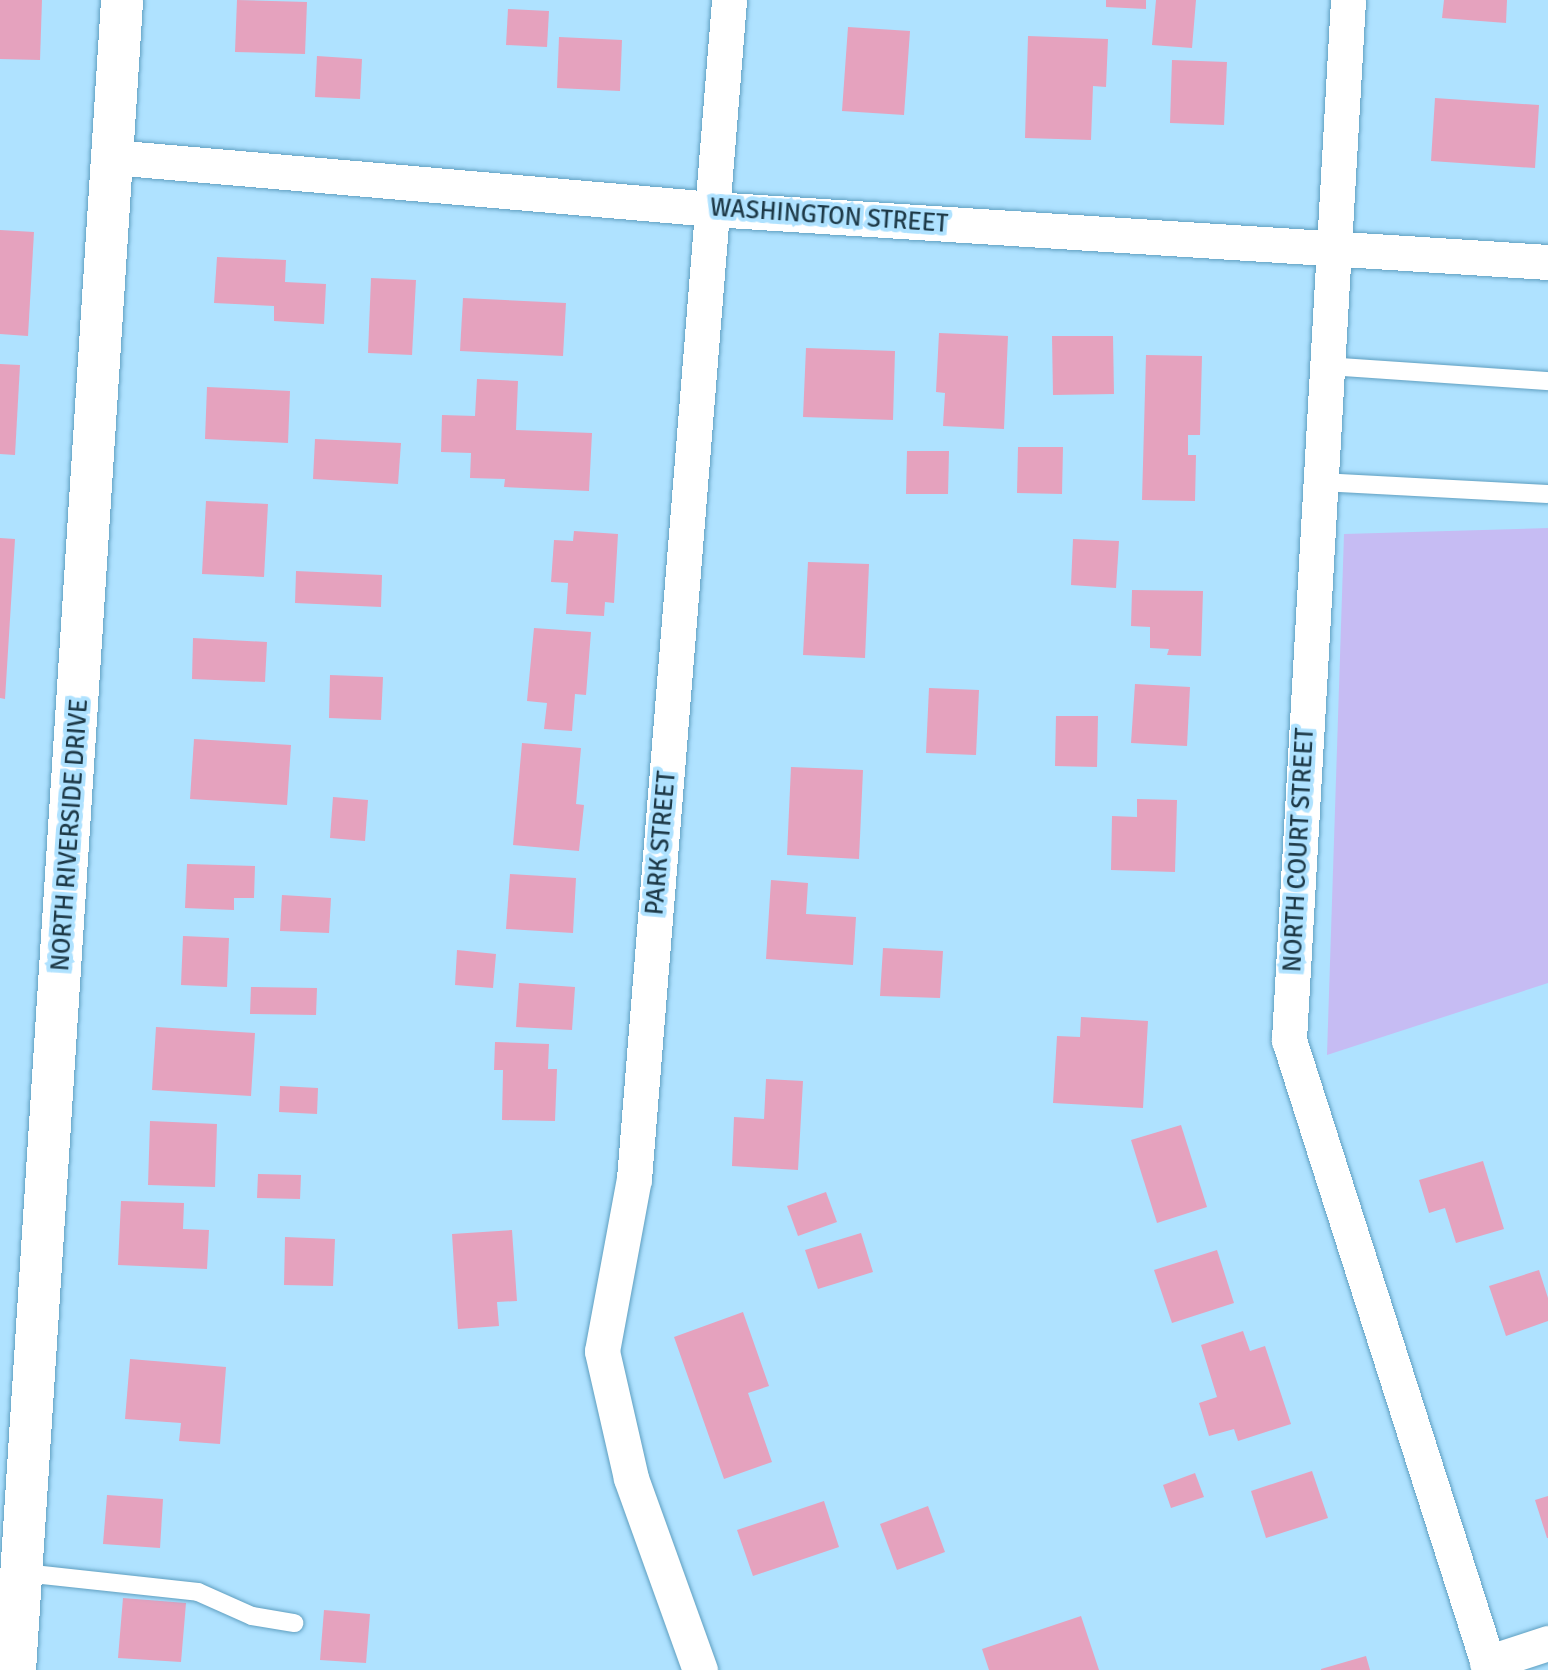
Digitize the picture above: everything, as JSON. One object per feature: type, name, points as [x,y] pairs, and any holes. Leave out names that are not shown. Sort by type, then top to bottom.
[{"type":"street","name":"NORTH RIVERSIDE DRIVE","points":[[15,1670],[122,0]]},
{"type":"street","name":"PARK STREET","points":[[700,1670],[630,1478],[602,1351],[634,1179],[728,0]]},
{"type":"street","name":"NORTH COURT STREET","points":[[1348,0],[1288,1040],[1488,1666]]},
{"type":"street","name":"WASHINGTON STREET","points":[[112,157],[712,209],[1548,262]]},
{"type":"street","points":[[1488,1666],[1548,1643]]},
{"type":"lane","points":[[1327,366],[1548,381]]},
{"type":"lane","points":[[1320,482],[1548,494]]},
{"type":"lane","points":[[24,1573],[198,1592],[252,1616],[294,1624]]},
{"type":"shaded area","points":[[1548,528],[1548,983],[1327,1055],[1344,534]]},
{"type":"building","points":[[0,0],[42,0],[40,60],[0,59]]},
{"type":"building","points":[[237,0],[307,2],[305,54],[235,52]]},
{"type":"building","points":[[1106,0],[1146,0],[1146,9],[1106,7]]},
{"type":"building","points":[[1156,0],[1196,0],[1192,48],[1152,45]]},
{"type":"building","points":[[1444,0],[1507,0],[1506,23],[1442,18]]},
{"type":"building","points":[[508,9],[549,11],[547,47],[506,45]]},
{"type":"building","points":[[848,27],[910,31],[904,115],[842,111]]},
{"type":"building","points":[[1028,36],[1108,39],[1106,87],[1093,86],[1091,140],[1025,138]]},
{"type":"building","points":[[559,37],[622,40],[620,91],[557,88]]},
{"type":"building","points":[[317,56],[362,59],[360,99],[315,97]]},
{"type":"building","points":[[1172,60],[1227,62],[1224,125],[1170,123]]},
{"type":"building","points":[[1435,98],[1539,105],[1535,168],[1431,161]]},
{"type":"building","points":[[0,230],[34,232],[28,336],[0,334]]},
{"type":"building","points":[[217,257],[286,260],[285,282],[326,284],[324,324],[274,321],[274,306],[214,303]]},
{"type":"building","points":[[371,278],[416,280],[412,355],[368,353]]},
{"type":"building","points":[[463,298],[566,303],[563,356],[460,351]]},
{"type":"building","points":[[939,333],[1008,336],[1004,429],[943,426],[945,393],[936,392]]},
{"type":"building","points":[[1052,336],[1113,336],[1114,394],[1053,395]]},
{"type":"building","points":[[806,348],[895,351],[893,420],[803,417]]},
{"type":"building","points":[[1146,355],[1202,356],[1200,435],[1188,435],[1188,455],[1196,455],[1195,501],[1142,500]]},
{"type":"building","points":[[0,364],[20,365],[15,455],[0,454]]},
{"type":"building","points":[[477,379],[518,381],[516,430],[592,433],[589,491],[504,487],[505,479],[470,478],[471,453],[441,452],[442,415],[475,416]]},
{"type":"building","points":[[207,387],[290,391],[288,443],[205,439]]},
{"type":"building","points":[[315,439],[401,443],[398,484],[313,479]]},
{"type":"building","points":[[1018,447],[1063,447],[1062,494],[1017,493]]},
{"type":"building","points":[[907,451],[949,451],[948,494],[906,494]]},
{"type":"building","points":[[206,501],[268,504],[264,577],[202,574]]},
{"type":"building","points":[[574,531],[618,534],[614,603],[605,602],[604,616],[566,614],[568,583],[551,582],[554,540],[573,541]]},
{"type":"building","points":[[0,538],[15,539],[5,699],[0,698]]},
{"type":"building","points":[[1073,539],[1119,541],[1116,588],[1071,585]]},
{"type":"building","points":[[808,562],[869,564],[865,658],[803,655]]},
{"type":"building","points":[[296,571],[382,575],[381,607],[295,603]]},
{"type":"building","points":[[1132,590],[1203,591],[1201,656],[1167,655],[1169,649],[1150,648],[1150,627],[1131,626]]},
{"type":"building","points":[[534,628],[591,632],[586,695],[575,694],[572,731],[544,729],[547,703],[527,701]]},
{"type":"building","points":[[193,638],[267,642],[265,682],[192,679]]},
{"type":"building","points":[[330,675],[383,677],[381,720],[329,718]]},
{"type":"building","points":[[1135,684],[1190,687],[1187,746],[1131,743]]},
{"type":"building","points":[[929,688],[979,690],[976,755],[926,753]]},
{"type":"building","points":[[1056,716],[1098,716],[1097,767],[1055,766]]},
{"type":"building","points":[[194,739],[291,745],[287,805],[190,799]]},
{"type":"building","points":[[522,743],[581,748],[576,804],[584,805],[579,851],[513,845]]},
{"type":"building","points":[[791,767],[863,770],[859,859],[787,855]]},
{"type":"building","points":[[333,797],[368,800],[365,841],[330,838]]},
{"type":"building","points":[[1137,799],[1177,800],[1175,872],[1111,870],[1112,816],[1137,817]]},
{"type":"building","points":[[187,864],[255,866],[254,898],[234,898],[234,910],[185,908]]},
{"type":"building","points":[[510,874],[576,878],[573,933],[506,929]]},
{"type":"building","points":[[771,880],[808,883],[806,914],[856,917],[853,965],[766,959]]},
{"type":"building","points":[[282,895],[331,898],[329,933],[280,931]]},
{"type":"building","points":[[183,936],[229,938],[227,987],[181,985]]},
{"type":"building","points":[[883,948],[943,951],[940,998],[880,996]]},
{"type":"building","points":[[457,950],[496,954],[493,988],[455,985]]},
{"type":"building","points":[[519,983],[575,987],[572,1030],[516,1027]]},
{"type":"building","points":[[251,987],[317,988],[316,1015],[250,1014]]},
{"type":"building","points":[[1081,1017],[1148,1021],[1143,1108],[1053,1103],[1057,1036],[1080,1037]]},
{"type":"building","points":[[156,1027],[255,1033],[251,1096],[152,1090]]},
{"type":"building","points":[[495,1042],[549,1044],[548,1069],[557,1069],[555,1121],[502,1120],[503,1070],[494,1070]]},
{"type":"building","points":[[766,1079],[803,1081],[798,1170],[732,1166],[734,1117],[764,1119]]},
{"type":"building","points":[[280,1086],[318,1088],[317,1114],[279,1112]]},
{"type":"building","points":[[150,1121],[217,1124],[215,1187],[148,1185]]},
{"type":"building","points":[[1181,1125],[1207,1207],[1157,1223],[1131,1140]]},
{"type":"building","points":[[1483,1161],[1504,1229],[1456,1243],[1445,1208],[1429,1213],[1419,1180]]},
{"type":"building","points":[[258,1174],[301,1175],[300,1199],[257,1198]]},
{"type":"building","points":[[826,1192],[837,1222],[798,1236],[787,1206]]},
{"type":"building","points":[[121,1201],[184,1203],[183,1229],[209,1230],[207,1269],[118,1265]]},
{"type":"building","points":[[512,1230],[517,1301],[497,1302],[499,1326],[458,1329],[452,1234]]},
{"type":"building","points":[[861,1233],[873,1272],[818,1289],[805,1250]]},
{"type":"building","points":[[285,1237],[335,1239],[333,1286],[284,1285]]},
{"type":"building","points":[[1217,1250],[1234,1303],[1172,1323],[1154,1270]]},
{"type":"building","points":[[1539,1270],[1548,1298],[1548,1321],[1506,1336],[1489,1286]]},
{"type":"building","points":[[743,1312],[769,1386],[748,1393],[772,1462],[724,1479],[674,1337]]},
{"type":"building","points":[[1243,1331],[1250,1351],[1265,1346],[1291,1424],[1238,1441],[1234,1429],[1209,1436],[1199,1403],[1217,1397],[1201,1345]]},
{"type":"building","points":[[130,1359],[226,1367],[220,1444],[179,1441],[181,1423],[125,1419]]},
{"type":"building","points":[[1312,1471],[1328,1518],[1266,1538],[1251,1491]]},
{"type":"building","points":[[1195,1473],[1204,1497],[1171,1508],[1163,1485]]},
{"type":"building","points":[[107,1495],[163,1499],[160,1548],[103,1544]]},
{"type":"building","points":[[1548,1496],[1548,1538],[1547,1538],[1535,1500]]},
{"type":"building","points":[[824,1501],[839,1547],[753,1576],[737,1530]]},
{"type":"building","points":[[928,1506],[945,1552],[897,1570],[880,1524]]},
{"type":"building","points":[[123,1598],[186,1603],[181,1662],[118,1658]]},
{"type":"building","points":[[324,1610],[370,1614],[366,1663],[320,1660]]},
{"type":"building","points":[[1081,1616],[1099,1670],[989,1670],[982,1649]]},
{"type":"building","points":[[1366,1656],[1370,1670],[1321,1670],[1321,1669]]}]
